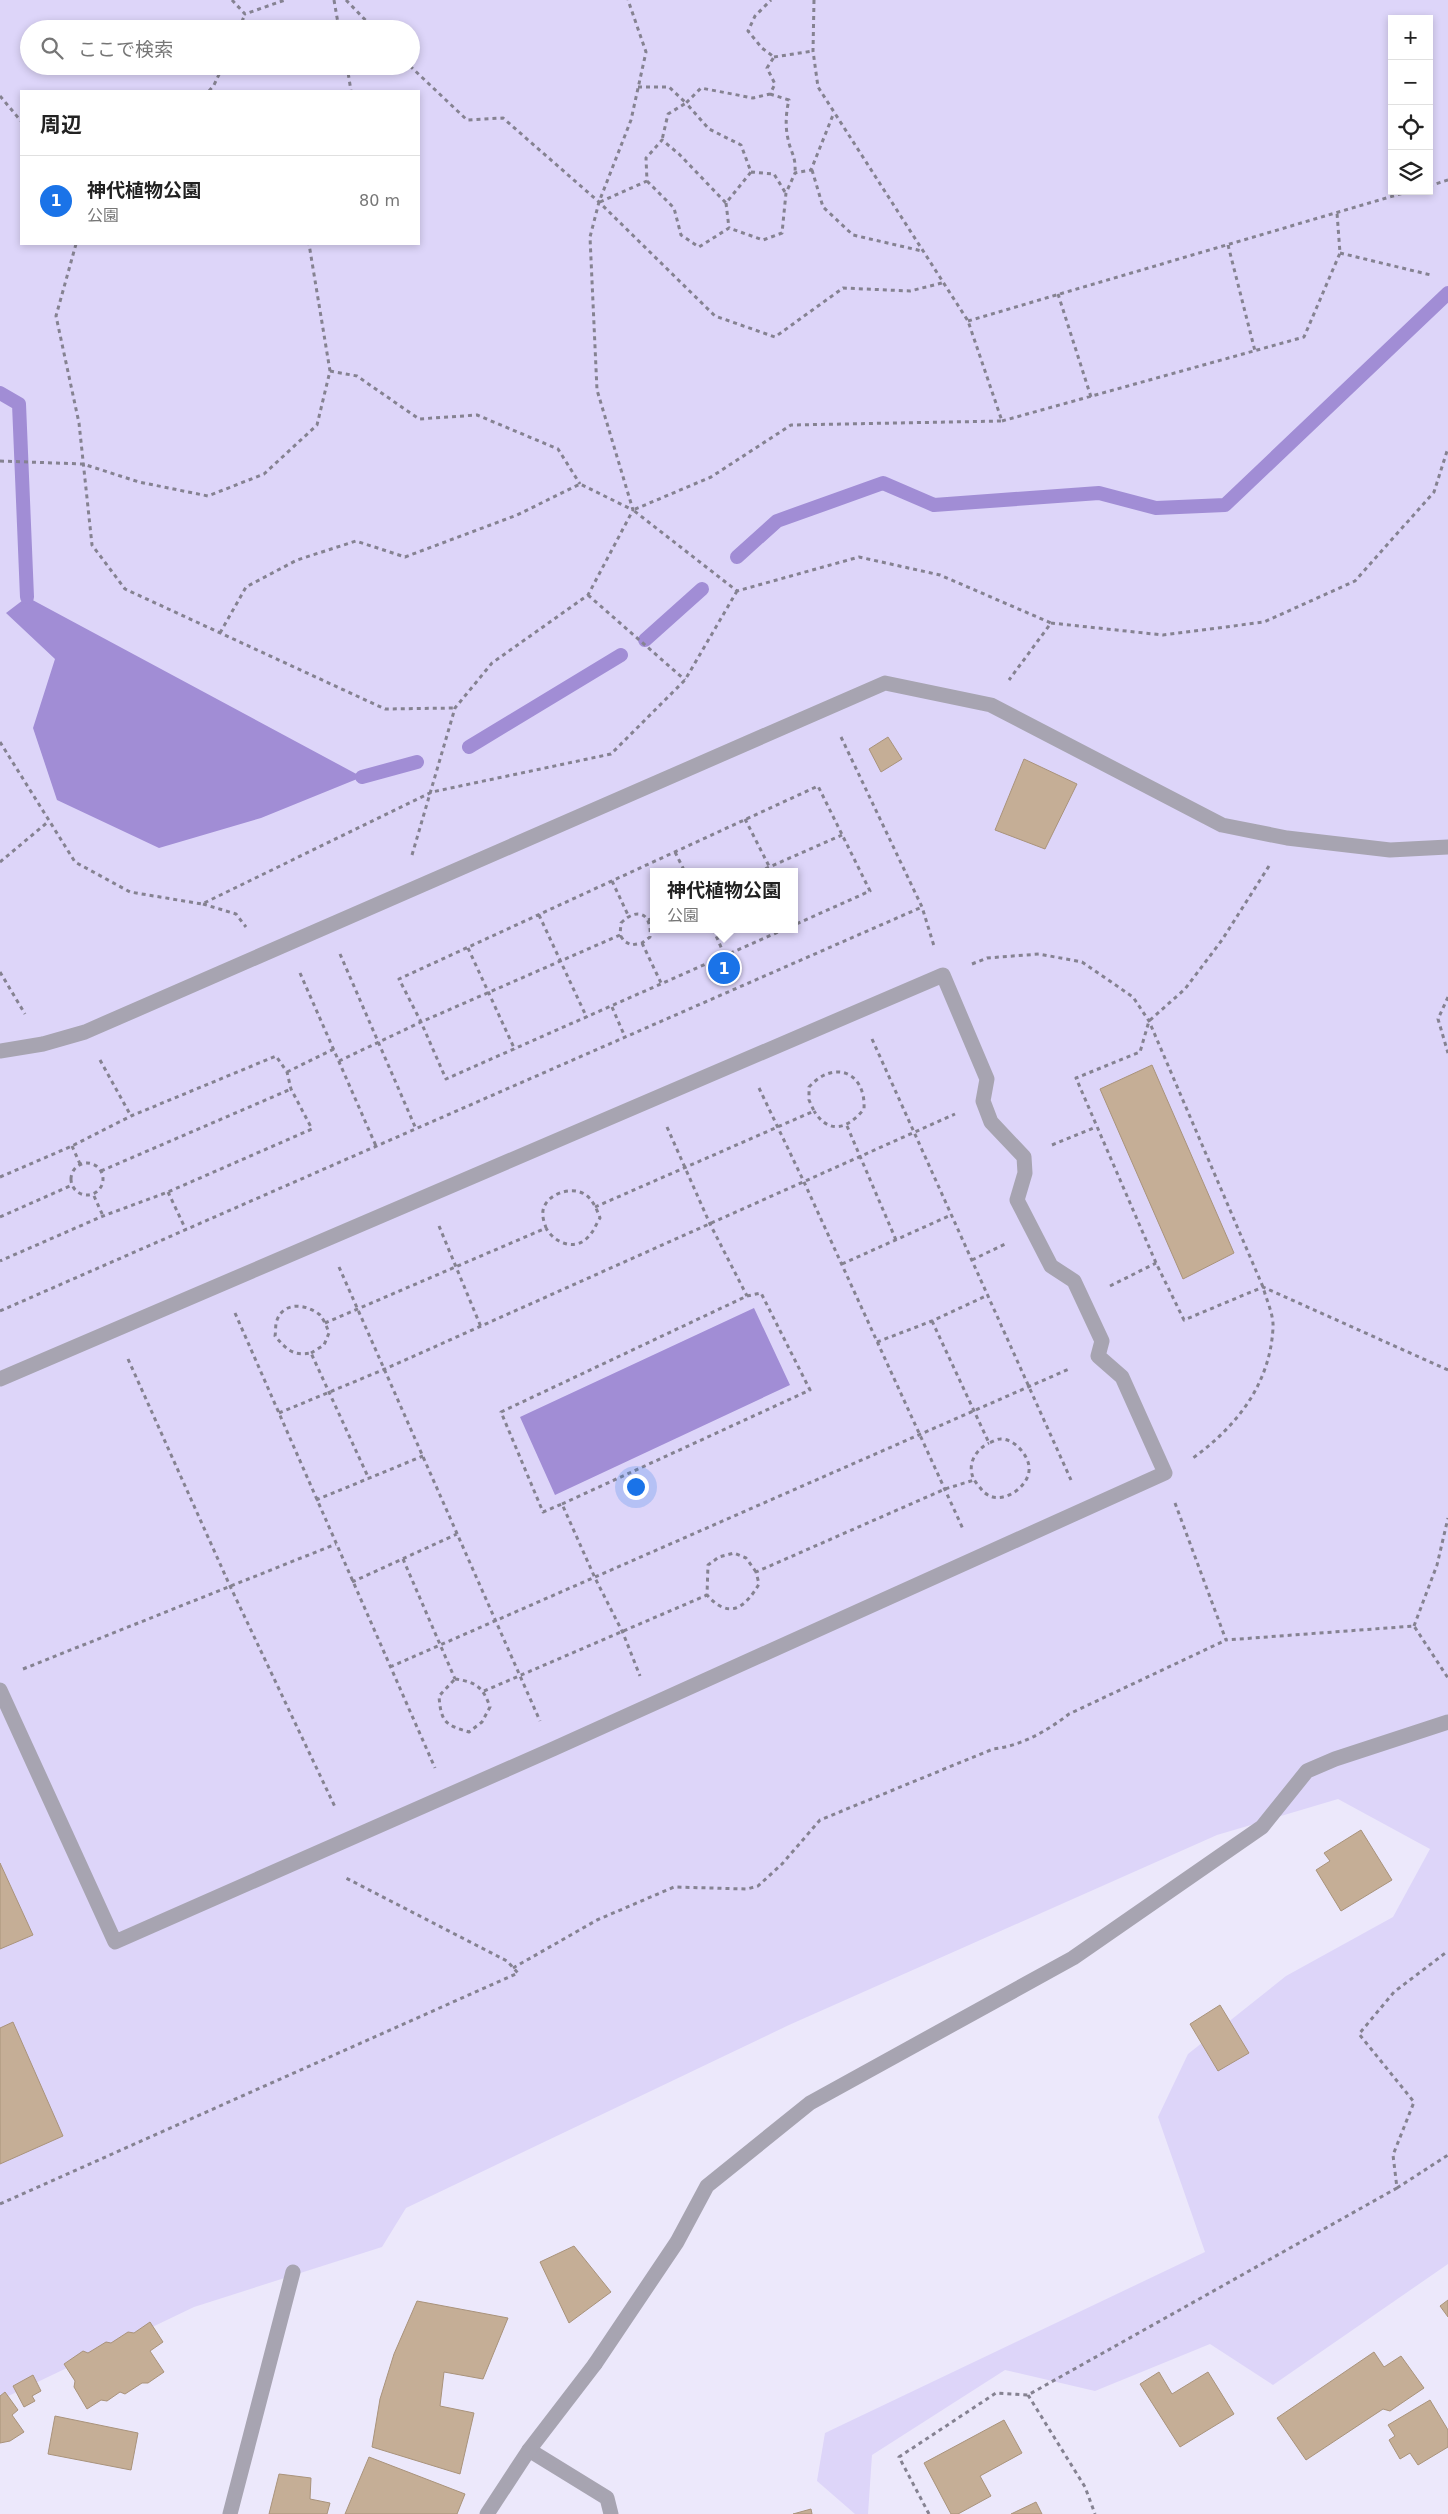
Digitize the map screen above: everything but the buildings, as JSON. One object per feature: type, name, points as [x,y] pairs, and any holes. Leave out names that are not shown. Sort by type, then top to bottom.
[{"type":"street","points":[[0,1051],[43,1044],[86,1032],[885,684],[991,705],[1222,825],[1287,838],[1390,850],[1448,847]]},
{"type":"street","points":[[0,1379],[943,975],[987,1079],[983,1101],[991,1122],[1024,1157],[1025,1173],[1017,1200],[1051,1266],[1074,1281],[1102,1341],[1098,1356],[1122,1378],[1164,1474],[553,1749],[115,1942],[0,1690]]},
{"type":"street","points":[[487,2514],[529,2450],[595,2364],[676,2242],[707,2186],[810,2103],[1073,1958],[1262,1827],[1307,1771],[1335,1759],[1448,1722]]},
{"type":"street","points":[[230,2514],[292,2272]]},
{"type":"street","points":[[529,2450],[607,2498],[611,2514]]},
{"type":"path","points":[[232,0],[245,14]]},
{"type":"path","points":[[243,20],[245,14],[285,0]]},
{"type":"path","points":[[334,0],[337,20]]},
{"type":"path","points":[[346,0],[365,20]]},
{"type":"path","points":[[628,0],[646,52],[631,120],[599,202],[590,237],[597,390],[633,510]]},
{"type":"path","points":[[771,0],[755,16],[748,31],[762,48],[774,57],[813,50]]},
{"type":"path","points":[[814,0],[813,50],[818,87],[833,114],[968,322],[1002,421]]},
{"type":"path","points":[[770,94],[775,84],[767,68],[774,57]]},
{"type":"path","points":[[210,90],[219,75]]},
{"type":"path","points":[[349,75],[352,90]]},
{"type":"path","points":[[420,75],[467,120],[503,118],[599,202],[715,316],[775,336],[843,288],[910,291],[942,283]]},
{"type":"path","points":[[638,87],[669,87],[709,129],[741,145],[751,172]]},
{"type":"path","points":[[701,88],[753,98],[770,94],[789,100],[786,113],[788,140],[796,159],[795,173],[786,193],[782,233],[763,240],[729,228],[699,247],[681,235],[674,208],[647,181],[646,158],[662,140],[668,114],[686,103],[701,88]]},
{"type":"path","points":[[0,96],[20,120]]},
{"type":"path","points":[[833,114],[812,170],[823,208],[853,235],[923,251]]},
{"type":"path","points":[[662,140],[679,154],[726,203],[729,228]]},
{"type":"path","points":[[795,173],[812,170]]},
{"type":"path","points":[[751,172],[774,174],[786,193]]},
{"type":"path","points":[[726,203],[751,172]]},
{"type":"path","points":[[1433,185],[1448,180]]},
{"type":"path","points":[[599,202],[647,181]]},
{"type":"path","points":[[968,322],[1397,195]]},
{"type":"path","points":[[400,896],[432,792],[455,708],[492,663],[588,595],[633,510],[711,477],[791,425],[1002,421],[1304,337],[1340,253],[1337,213]]},
{"type":"path","points":[[76,245],[56,316],[79,423],[92,545],[125,589],[385,709],[455,708]]},
{"type":"path","points":[[0,461],[84,464],[139,482],[208,496],[264,474],[317,426],[330,371],[309,245]]},
{"type":"path","points":[[1228,245],[1255,350]]},
{"type":"path","points":[[1340,253],[1431,275]]},
{"type":"path","points":[[1058,294],[1091,397]]},
{"type":"path","points":[[330,371],[358,376],[419,419],[477,415],[558,449],[580,484],[633,510],[737,591]]},
{"type":"path","points":[[202,904],[432,792],[612,754],[685,680],[737,591],[859,557],[940,575],[1051,623],[1163,635],[1264,622],[1355,581],[1434,492],[1448,448]]},
{"type":"path","points":[[220,633],[246,587],[297,560],[356,541],[405,557],[517,515],[580,484]]},
{"type":"path","points":[[588,595],[685,680]]},
{"type":"path","points":[[991,705],[1051,623]]},
{"type":"path","points":[[828,708],[922,907],[943,975],[987,958],[1038,954],[1082,962],[1133,997],[1149,1021],[1263,1286],[1273,1326],[1266,1370],[1247,1406],[1217,1441],[1186,1463],[1164,1474],[1226,1640]]},
{"type":"path","points":[[0,742],[74,862],[130,892],[202,904],[236,914],[266,952]]},
{"type":"path","points":[[776,933],[587,1019],[446,1079],[421,1022],[399,979],[818,786],[870,891],[798,923]]},
{"type":"path","points":[[745,819],[770,867],[842,835]]},
{"type":"path","points":[[0,862],[49,821]]},
{"type":"path","points":[[1287,838],[1217,947],[1185,990],[1149,1021],[1140,1052],[1076,1078],[1156,1263],[1184,1320],[1263,1286],[1448,1370]]},
{"type":"path","points":[[674,852],[683,868]]},
{"type":"path","points":[[612,880],[628,915]]},
{"type":"path","points":[[0,1311],[922,907]]},
{"type":"path","points":[[636,913],[644,915],[648,920],[650,937],[642,944],[631,946],[620,935],[621,923],[628,915],[636,913]]},
{"type":"path","points":[[539,915],[587,1019]]},
{"type":"path","points":[[328,926],[416,1129]]},
{"type":"path","points":[[716,933],[725,956]]},
{"type":"path","points":[[339,1061],[421,1022],[620,935]]},
{"type":"path","points":[[288,944],[376,1146]]},
{"type":"path","points":[[642,944],[662,985]]},
{"type":"path","points":[[468,948],[515,1050]]},
{"type":"path","points":[[0,972],[43,1044]]},
{"type":"path","points":[[1448,998],[1438,1020],[1448,1053]]},
{"type":"path","points":[[612,1007],[625,1037]]},
{"type":"path","points":[[859,1011],[1085,1511]]},
{"type":"path","points":[[86,1032],[131,1116]]},
{"type":"path","points":[[288,1072],[334,1049]]},
{"type":"path","points":[[0,1176],[72,1146],[131,1116],[276,1056],[288,1072],[291,1089],[312,1129],[168,1192],[103,1216],[0,1260]]},
{"type":"path","points":[[746,1060],[977,1559]]},
{"type":"path","points":[[842,1071],[853,1076],[865,1098],[864,1109],[847,1126],[832,1127],[821,1122],[814,1111],[809,1100],[809,1087],[816,1078],[828,1073],[842,1071]]},
{"type":"path","points":[[101,1171],[291,1089]]},
{"type":"path","points":[[654,1099],[710,1224],[747,1296]]},
{"type":"path","points":[[279,1413],[481,1327],[914,1134],[983,1101]]},
{"type":"path","points":[[595,1207],[814,1111]]},
{"type":"path","points":[[847,1126],[896,1240]]},
{"type":"path","points":[[1024,1157],[1096,1127]]},
{"type":"path","points":[[72,1146],[80,1164]]},
{"type":"path","points":[[90,1162],[101,1171],[104,1179],[102,1188],[94,1196],[84,1195],[72,1185],[70,1178],[73,1171],[80,1164],[90,1162]]},
{"type":"path","points":[[0,1216],[72,1185]]},
{"type":"path","points":[[575,1189],[587,1195],[600,1218],[588,1238],[576,1243],[562,1244],[551,1237],[546,1228],[542,1215],[545,1206],[562,1191],[575,1189]]},
{"type":"path","points":[[168,1192],[186,1230]]},
{"type":"path","points":[[94,1196],[103,1216]]},
{"type":"path","points":[[427,1196],[454,1268],[481,1327]]},
{"type":"path","points":[[842,1264],[951,1215]]},
{"type":"path","points":[[325,1324],[358,1308],[546,1228]]},
{"type":"path","points":[[972,1260],[1032,1231]]},
{"type":"path","points":[[327,1239],[553,1749]]},
{"type":"path","points":[[1082,1299],[1156,1263]]},
{"type":"path","points":[[222,1283],[447,1795]]},
{"type":"path","points":[[761,1293],[810,1390],[562,1504],[543,1512],[501,1412],[747,1296],[761,1293]]},
{"type":"path","points":[[877,1342],[932,1321],[988,1295]]},
{"type":"path","points":[[299,1305],[320,1316],[325,1324],[329,1333],[324,1345],[312,1353],[299,1355],[285,1348],[276,1336],[277,1320],[285,1309],[299,1305]]},
{"type":"path","points":[[932,1321],[972,1412],[989,1443]]},
{"type":"path","points":[[115,1329],[230,1586],[350,1838]]},
{"type":"path","points":[[312,1353],[369,1479]]},
{"type":"path","points":[[390,1667],[1098,1356]]},
{"type":"path","points":[[1000,1439],[1009,1441],[1027,1457],[1029,1470],[1025,1481],[1016,1492],[1002,1498],[986,1494],[974,1480],[970,1470],[973,1458],[980,1447],[989,1443],[1000,1439]]},
{"type":"path","points":[[316,1500],[423,1456]]},
{"type":"path","points":[[756,1572],[944,1489],[974,1480]]},
{"type":"path","points":[[562,1504],[594,1578],[623,1633],[650,1705]]},
{"type":"path","points":[[1414,1626],[1437,1565],[1448,1518]]},
{"type":"path","points":[[352,1582],[458,1534]]},
{"type":"path","points":[[18,1671],[336,1544]]},
{"type":"path","points":[[734,1553],[746,1558],[756,1572],[759,1584],[743,1606],[730,1610],[715,1604],[707,1595],[708,1565],[719,1557],[734,1553]]},
{"type":"path","points":[[403,1559],[455,1679]]},
{"type":"path","points":[[484,1691],[623,1633],[707,1595]]},
{"type":"path","points":[[513,1968],[598,1920],[674,1887],[747,1890],[758,1886],[782,1864],[820,1820],[993,1749],[1012,1747],[1055,1725],[1069,1714],[1226,1640],[1414,1626]]},
{"type":"path","points":[[1414,1626],[1448,1678]]},
{"type":"path","points":[[455,1679],[469,1681],[484,1691],[490,1707],[482,1722],[469,1732],[450,1727],[440,1715],[439,1696],[455,1679]]},
{"type":"path","points":[[0,2204],[518,1973],[507,1961],[306,1858]]},
{"type":"path","points":[[1396,2188],[1393,2155],[1414,2102],[1359,2034],[1394,1992],[1448,1951]]},
{"type":"path","points":[[929,2514],[899,2457],[996,2392],[1028,2396],[1396,2188],[1448,2155]]},
{"type":"path","points":[[1028,2396],[1085,2487],[1095,2514]]},
{"type":"shaded area","points":[[0,0],[1448,0],[1448,2264],[1273,2385],[1210,2344],[1095,2391],[1005,2370],[872,2455],[868,2514],[855,2514],[817,2481],[825,2433],[1205,2252],[1158,2117],[1188,2054],[1286,1976],[1393,1917],[1430,1849],[1338,1799],[1217,1835],[789,2025],[406,2208],[382,2247],[194,2307],[0,2400]]},
{"type":"shaded area","points":[[27,597],[362,777],[261,818],[159,848],[57,800],[33,728],[55,659],[6,613]]},
{"type":"shaded area","points":[[754,1308],[790,1385],[555,1495],[520,1417]]},
{"type":"waterway","points":[[737,557],[777,521],[883,483],[934,505],[1099,493],[1156,508],[1225,505],[1448,293]]},
{"type":"waterway","points":[[0,393],[19,404],[27,597]]},
{"type":"waterway","points":[[645,640],[702,589]]},
{"type":"waterway","points":[[469,747],[621,655]]},
{"type":"waterway","points":[[362,777],[417,762]]},
{"type":"place","name":"神代植物公園","points":[[724,968]]}]
